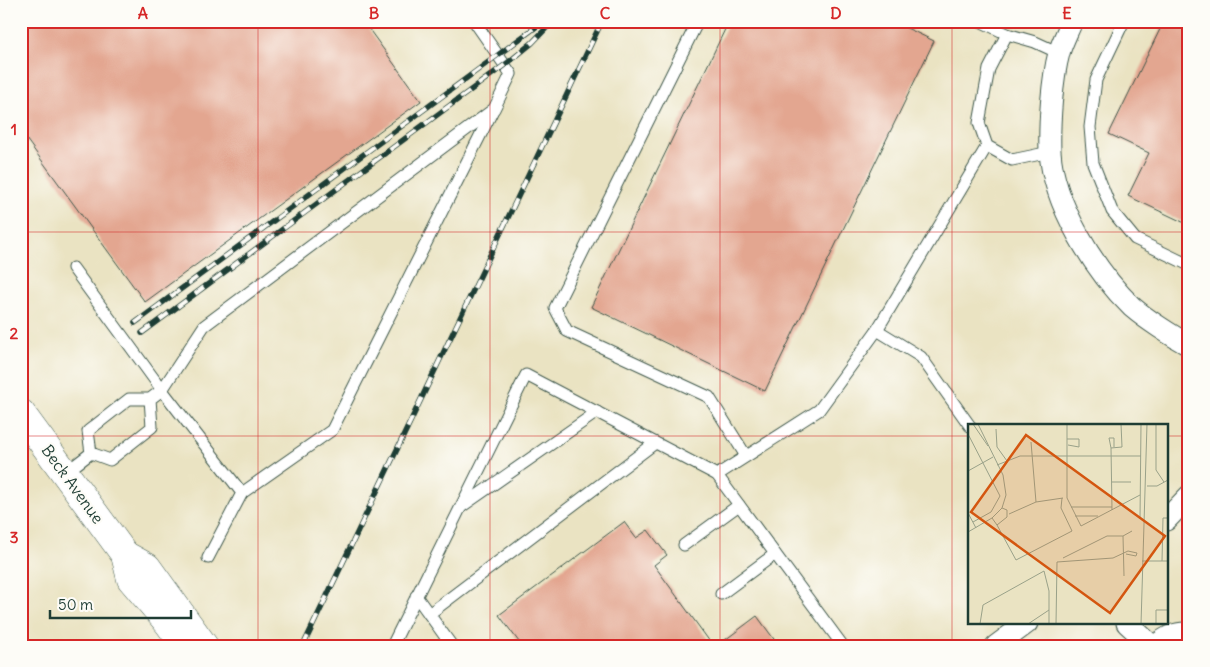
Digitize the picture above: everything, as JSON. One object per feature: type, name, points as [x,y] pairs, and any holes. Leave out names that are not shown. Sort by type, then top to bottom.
[{"type":"street","points":[[1072,21],[1059,52],[1052,103],[1050,152],[1056,182],[1068,215],[1103,275],[1133,307],[1189,345]]},
{"type":"street","name":"Beck Avenue","points":[[25,426],[65,473],[125,555],[131,579],[185,646]]},
{"type":"street","points":[[1168,518],[1189,496]]},
{"type":"street","name":"Beck Avenue","points":[[125,555],[147,567],[204,646]]},
{"type":"street","points":[[996,646],[1026,624]]},
{"type":"street","points":[[1128,624],[1154,646],[1166,637],[1180,632],[1189,633]]},
{"type":"lane","points":[[208,558],[242,493],[332,430],[511,74],[474,21]]},
{"type":"lane","points":[[698,21],[555,308],[567,331],[709,397],[746,456]]},
{"type":"lane","points":[[980,21],[1006,34],[1035,42],[1059,52]]},
{"type":"lane","points":[[1124,21],[1096,80],[1090,127],[1093,163],[1112,211],[1135,239],[1189,265]]},
{"type":"lane","points":[[1006,34],[989,69],[979,122],[987,146],[1012,160],[1050,152]]},
{"type":"lane","points":[[91,453],[88,432],[129,399],[150,399],[162,390],[204,326],[494,108]]},
{"type":"lane","points":[[717,475],[819,410],[877,330],[987,146]]},
{"type":"lane","points":[[73,268],[162,390],[242,493]]},
{"type":"lane","points":[[877,330],[921,357],[969,424]]},
{"type":"lane","points":[[392,646],[526,374],[717,475],[843,646]]},
{"type":"lane","points":[[91,453],[110,460],[152,427],[150,399]]},
{"type":"lane","points":[[460,509],[597,412]]},
{"type":"lane","points":[[429,614],[655,443]]},
{"type":"lane","points":[[65,473],[91,453]]},
{"type":"lane","points":[[684,545],[739,505]]},
{"type":"lane","points":[[721,594],[776,554]]},
{"type":"lane","points":[[416,596],[452,646]]},
{"type":"building","points":[[21,21],[363,21],[421,101],[145,302],[21,132]]},
{"type":"building","points":[[729,21],[892,21],[934,41],[765,391],[591,307]]},
{"type":"building","points":[[1164,21],[1189,21],[1189,225],[1128,196],[1149,153],[1109,134]]},
{"type":"building","points":[[624,522],[636,538],[648,530],[667,555],[654,565],[713,646],[522,646],[499,615]]},
{"type":"building","points":[[757,616],[779,646],[717,646]]},
{"type":"railway","points":[[135,323],[544,21]]},
{"type":"railway","points":[[142,333],[510,61],[532,43],[553,21]]},
{"type":"railway","points":[[303,646],[602,21]]}]
